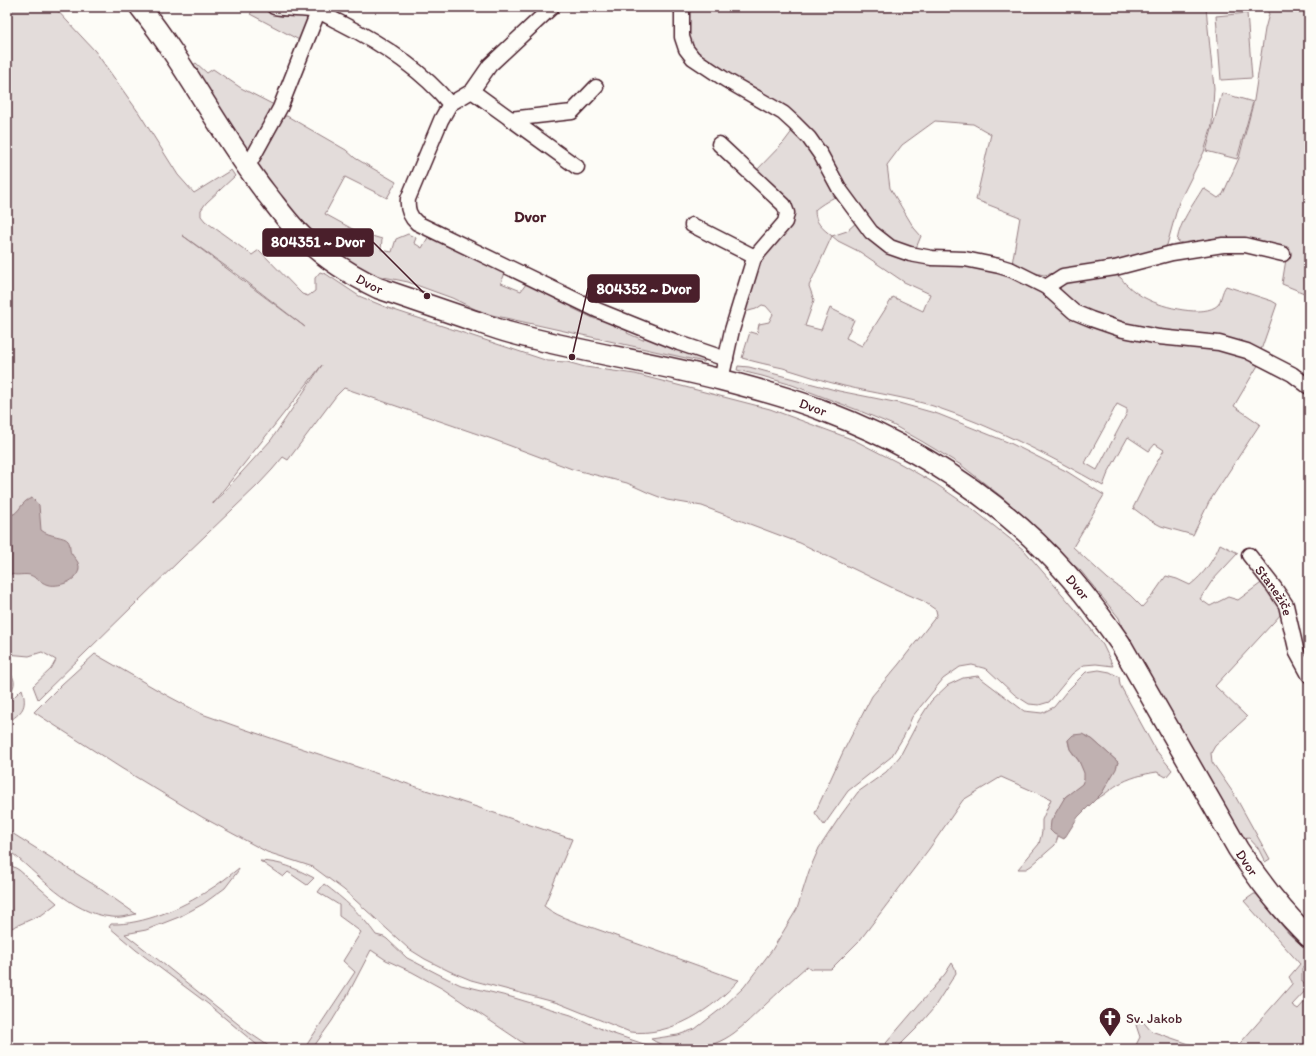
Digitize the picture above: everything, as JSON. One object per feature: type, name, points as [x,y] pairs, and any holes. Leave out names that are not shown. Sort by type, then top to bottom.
[{"type":"street","name":"Dvor","points":[[140,7],[158,29],[247,168],[288,221],[303,237],[342,268],[373,286],[510,333],[721,380],[782,396],[822,410],[900,444],[958,478],[992,504],[1031,537],[1069,576],[1112,630],[1238,849],[1279,906],[1309,937]]},
{"type":"street","points":[[274,7],[296,10],[319,9],[380,44],[438,90],[450,104]]},
{"type":"street","points":[[552,7],[490,65],[472,91],[450,104],[441,120],[408,198],[407,207],[411,217],[416,223],[597,310],[679,343],[726,359]]},
{"type":"street","points":[[682,7],[682,37],[686,49],[694,58],[726,80],[783,113],[794,123],[809,138],[840,190],[871,232],[890,247],[910,254],[932,258],[982,261],[1012,270],[1046,287],[1074,312],[1091,319],[1123,330],[1159,337],[1219,343],[1247,351],[1292,374],[1309,386]]},
{"type":"street","points":[[247,168],[280,108],[319,9]]},
{"type":"street","points":[[510,119],[572,112],[596,87]]},
{"type":"street","points":[[472,91],[578,167]]},
{"type":"street","points":[[719,144],[784,205],[788,213],[785,222],[755,257],[732,330],[721,380]]},
{"type":"street","points":[[692,225],[755,257]]},
{"type":"street","points":[[1046,287],[1063,276],[1115,268],[1172,253],[1223,245],[1245,245],[1283,254]]},
{"type":"street","name":"Stanežiče","points":[[1249,555],[1286,605],[1297,653],[1309,675]]},
{"type":"shaded area","points":[[7,7],[54,7],[95,51],[139,113],[178,175],[194,193],[231,170],[235,176],[206,203],[201,210],[201,216],[205,221],[252,255],[259,250],[302,294],[308,296],[315,291],[315,278],[320,272],[326,274],[359,296],[388,308],[548,361],[567,362],[585,367],[635,374],[770,409],[854,440],[936,484],[974,510],[1024,550],[1081,616],[1103,645],[1113,666],[1096,664],[1084,665],[1072,674],[1049,702],[1039,705],[1029,704],[1015,695],[987,669],[972,665],[960,667],[943,679],[912,717],[904,736],[891,757],[848,791],[824,825],[815,813],[843,752],[872,696],[937,615],[936,610],[923,601],[800,543],[702,506],[667,500],[627,483],[572,469],[492,439],[344,388],[336,396],[288,460],[283,457],[258,485],[38,699],[33,686],[51,669],[56,660],[42,652],[29,656],[7,654]],"holes":[[[182,235],[238,275],[305,327]],[[322,365],[271,440],[213,504],[213,503]]]},
{"type":"shaded area","points":[[253,7],[262,7],[281,13],[306,15],[309,18],[303,42],[250,14],[255,8]]},
{"type":"shaded area","points":[[685,7],[1215,7],[1206,8],[1214,88],[1212,125],[1204,152],[1179,202],[1167,245],[1156,254],[1044,275],[1022,270],[1012,264],[1020,217],[976,200],[991,134],[973,124],[935,121],[902,145],[887,165],[890,188],[914,228],[921,236],[914,253],[873,230],[811,135],[717,73],[687,43]]},
{"type":"shaded area","points":[[1265,7],[1309,7],[1309,295],[1282,284],[1287,253],[1253,243],[1251,239],[1186,245],[1177,241],[1184,220],[1203,188],[1218,198],[1223,194],[1239,158],[1254,100],[1265,29],[1269,14]]},
{"type":"shaded area","points":[[1247,13],[1252,78],[1221,80],[1216,16]]},
{"type":"shaded area","points":[[196,63],[207,73],[213,69],[241,88],[276,106],[253,148],[245,150],[193,65]]},
{"type":"shaded area","points":[[1222,93],[1253,102],[1237,159],[1206,151]]},
{"type":"shaded area","points":[[287,116],[346,150],[355,158],[396,182],[387,198],[345,177],[325,214],[358,232],[382,239],[381,250],[392,252],[396,239],[408,234],[416,238],[414,243],[422,248],[430,234],[505,273],[501,283],[521,291],[526,284],[531,285],[573,304],[572,308],[595,319],[607,317],[629,326],[627,333],[643,340],[645,334],[708,357],[704,362],[492,315],[408,282],[374,275],[360,268],[342,257],[318,238],[293,213],[254,163],[279,117]]},
{"type":"shaded area","points":[[793,130],[808,142],[840,194],[815,210],[815,215],[818,222],[822,228],[832,236],[847,231],[858,221],[873,238],[977,263],[1032,283],[1063,307],[1260,362],[1234,406],[1260,424],[1209,502],[1193,535],[1161,526],[1133,508],[1164,450],[1155,444],[1149,451],[1128,437],[1108,473],[1103,486],[1062,463],[999,432],[933,406],[836,384],[783,368],[742,358],[750,332],[757,334],[759,324],[769,322],[773,314],[766,306],[762,305],[756,309],[741,313],[763,253],[790,223],[755,172],[784,142]],"holes":[[[832,236],[838,241],[860,252],[904,282],[930,294],[923,311],[893,297],[862,346],[846,338],[854,320],[830,308],[821,330],[805,326],[814,300],[809,286]],[[1117,404],[1127,409],[1127,413],[1097,470],[1085,463]]]},
{"type":"shaded area","points":[[1112,274],[1120,277],[1131,289],[1144,298],[1162,305],[1183,310],[1203,311],[1212,309],[1218,305],[1226,286],[1277,304],[1261,350],[1227,339],[1136,331],[1075,308],[1060,292],[1061,284],[1066,279]]},
{"type":"shaded area","points":[[738,366],[749,367],[839,391],[899,403],[938,414],[1010,443],[1066,471],[1104,495],[1073,547],[1142,607],[1166,576],[1190,585],[1208,567],[1220,544],[1238,553],[1212,581],[1200,599],[1210,606],[1228,597],[1238,600],[1264,581],[1283,612],[1215,686],[1247,717],[1215,746],[1211,753],[1212,762],[1234,794],[1270,859],[1265,862],[1258,848],[1249,838],[1242,839],[1126,637],[1119,618],[1080,570],[1060,554],[1035,527],[1002,497],[961,465],[893,425],[792,385],[737,370]]},
{"type":"shaded area","points":[[32,498],[39,505],[41,530],[48,534],[66,539],[68,541],[71,553],[77,561],[79,566],[78,571],[69,582],[59,585],[49,585],[30,575],[15,575],[7,571],[7,514],[14,514],[26,501]]},
{"type":"shaded area","points":[[95,654],[202,714],[572,839],[544,906],[550,911],[572,921],[739,980],[717,1001],[690,1019],[661,1030],[630,1032],[558,1003],[471,980],[425,959],[409,949],[344,890],[313,867],[267,852],[202,817],[121,768],[34,712]]},
{"type":"shaded area","points":[[1099,670],[1110,672],[1119,677],[1120,685],[1155,749],[1172,770],[1166,777],[1157,772],[1126,780],[1096,799],[1102,793],[1118,762],[1092,739],[1068,740],[1070,749],[1083,769],[1085,778],[1079,787],[1065,797],[1059,834],[1055,845],[1031,866],[1026,869],[1018,869],[1039,844],[1042,832],[1042,820],[1051,799],[1001,777],[963,800],[929,849],[860,940],[831,969],[811,969],[807,966],[742,1027],[715,1044],[693,1049],[682,1049],[671,1048],[651,1039],[678,1035],[695,1029],[722,1008],[744,987],[772,950],[797,909],[809,871],[819,848],[841,815],[858,792],[886,772],[900,756],[931,701],[948,685],[963,678],[978,676],[1024,711],[1042,713],[1054,707],[1066,692],[1086,672]]},
{"type":"shaded area","points":[[7,671],[14,680],[14,686],[7,695]]},
{"type":"shaded area","points":[[22,689],[24,695],[24,705],[17,716],[7,723],[7,704]]},
{"type":"shaded area","points":[[1082,734],[1092,739],[1118,762],[1116,769],[1102,793],[1078,817],[1064,839],[1054,834],[1050,830],[1051,821],[1065,797],[1082,784],[1084,779],[1084,773],[1079,761],[1070,749],[1068,740],[1073,735]]},
{"type":"shaded area","points":[[7,830],[96,886],[136,914],[112,917],[97,914],[68,900],[55,891],[7,849]]},
{"type":"shaded area","points":[[260,861],[288,866],[314,878],[307,885],[288,872],[283,877]]},
{"type":"shaded area","points":[[7,863],[19,870],[57,903],[43,914],[7,930]]},
{"type":"shaded area","points":[[239,868],[225,888],[203,904],[179,917],[146,930],[125,934],[248,1032],[273,1049],[262,1049],[208,1004],[136,950],[109,927],[111,924],[136,922],[175,909],[213,888]]},
{"type":"shaded area","points":[[324,884],[339,895],[365,921],[376,935],[387,939],[407,958],[448,979],[461,985],[511,997],[571,1015],[608,1032],[655,1049],[532,1049],[443,989],[386,960],[371,950],[332,1021],[312,1049],[304,1049],[355,972],[343,961],[361,932],[339,916],[339,905],[318,892]]},
{"type":"shaded area","points":[[1256,894],[1289,934],[1309,952],[1309,967],[1302,968],[1302,981],[1307,989],[1292,1005],[1298,1009],[1309,997],[1309,1049],[1235,1049],[1292,984],[1289,977],[1300,964],[1244,901]]},
{"type":"shaded area","points":[[952,963],[956,973],[933,1009],[896,1049],[881,1049],[945,974]]},
{"type":"shaded area","points":[[1139,1017],[1151,1031],[1198,1047],[1212,1047],[1217,1049],[1134,1049],[1140,1037],[1136,1025]]},
{"type":"place","name":"804351 ~ Dvor","points":[[427,296]]},
{"type":"place","name":"804352 ~ Dvor","points":[[572,357]]},
{"type":"place","name":"Sv. Jakob","points":[[1110,1038]]},
{"type":"district","name":"Dvor","points":[[530,216]]}]
